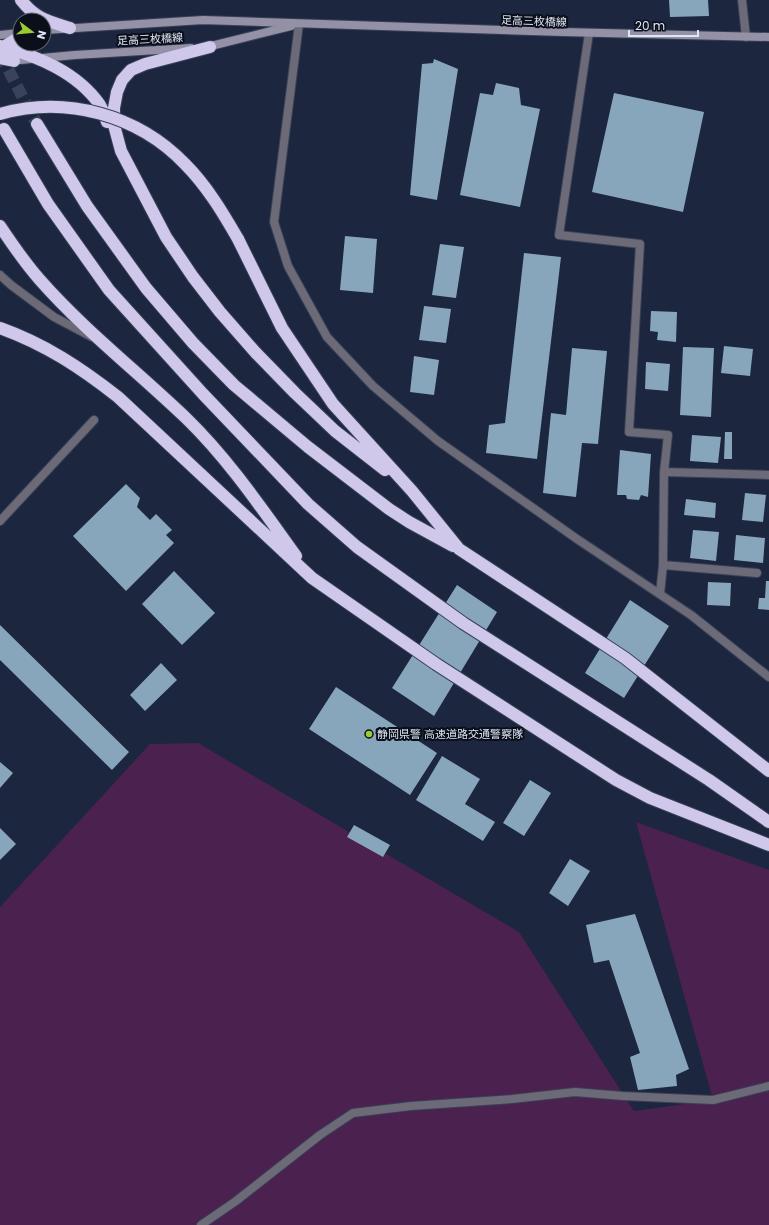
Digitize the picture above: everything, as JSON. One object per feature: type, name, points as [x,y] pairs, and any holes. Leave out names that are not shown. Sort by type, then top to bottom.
[{"type":"highway","points":[[21,0],[32,12],[44,20],[70,28]]},
{"type":"highway","points":[[1,47],[12,41]]},
{"type":"highway","points":[[1,47],[38,58],[79,82],[90,93],[100,106],[121,151],[166,238],[220,312],[256,353],[300,398],[335,430],[412,491]]},
{"type":"highway","points":[[1,47],[14,61]]},
{"type":"highway","points":[[121,151],[114,125],[114,108],[117,92],[122,80],[132,70],[145,64],[210,47]]},
{"type":"highway","points":[[0,114],[14,110],[36,107],[58,106],[79,109],[123,121],[146,132],[167,147],[190,169],[223,214],[238,240],[282,328],[333,404],[412,491],[459,549]]},
{"type":"highway","points":[[37,124],[87,206],[146,288],[193,343],[234,385],[308,447],[389,509],[409,522],[459,549],[625,658],[769,771]]},
{"type":"highway","points":[[4,129],[48,204],[109,290],[203,394],[308,504],[357,547],[463,623],[709,780],[769,822]]},
{"type":"highway","points":[[0,226],[14,248],[39,279],[66,308],[187,420],[221,456],[312,578]]},
{"type":"highway","points":[[0,328],[48,349],[84,371],[118,397],[312,578],[436,664],[616,780],[650,798],[769,845]]},
{"type":"main road","name":"足高三枚橋線","points":[[52,29],[203,20],[589,33],[769,37]]},
{"type":"main road","name":"足高三枚橋線","points":[[0,62],[38,58],[210,47],[299,24]]},
{"type":"main road","points":[[1,47],[12,39]]},
{"type":"street","points":[[742,0],[746,37]]},
{"type":"street","points":[[299,24],[274,222],[288,266],[327,337],[373,386],[438,441],[577,539],[691,615],[769,677]]},
{"type":"street","points":[[589,33],[559,235],[640,244],[630,432],[668,435],[664,472],[663,565],[660,594]]},
{"type":"street","points":[[0,275],[54,317],[105,344]]},
{"type":"street","points":[[0,521],[94,420]]},
{"type":"street","points":[[664,472],[769,474]]},
{"type":"street","points":[[663,565],[757,573]]},
{"type":"street","points":[[201,1225],[236,1201],[320,1135],[353,1113],[411,1106],[512,1099],[574,1092],[713,1100],[769,1086]]},
{"type":"shaded area","points":[[198,743],[519,932],[634,1111],[713,1100],[636,822],[769,870],[769,1225],[0,1225],[0,907],[150,744]]},
{"type":"building","points":[[669,0],[708,0],[709,16],[670,17]]},
{"type":"building","points":[[434,59],[458,69],[437,200],[410,195],[422,64],[433,63]]},
{"type":"building","points":[[496,83],[519,88],[521,105],[540,109],[520,207],[460,195],[480,93],[493,95]]},
{"type":"building","points":[[614,93],[704,112],[683,212],[592,192]]},
{"type":"building","points":[[345,236],[377,239],[373,293],[340,290]]},
{"type":"building","points":[[440,244],[464,247],[456,298],[432,295]]},
{"type":"building","points":[[524,253],[561,257],[537,459],[486,453],[489,425],[505,423]]},
{"type":"building","points":[[424,306],[451,309],[446,343],[419,340]]},
{"type":"building","points":[[651,311],[677,312],[676,342],[657,340],[658,332],[650,331]]},
{"type":"building","points":[[724,346],[753,349],[750,376],[721,373]]},
{"type":"building","points":[[683,347],[714,348],[711,417],[680,415]]},
{"type":"building","points":[[572,348],[607,351],[598,444],[582,443],[576,497],[543,493],[551,413],[566,415]]},
{"type":"building","points":[[414,356],[439,360],[434,395],[410,392]]},
{"type":"building","points":[[646,362],[670,364],[668,391],[645,389]]},
{"type":"building","points":[[725,432],[732,432],[732,459],[724,459]]},
{"type":"building","points":[[692,435],[721,437],[718,463],[690,461]]},
{"type":"building","points":[[620,450],[651,454],[648,497],[641,495],[639,500],[627,499],[626,495],[617,495]]},
{"type":"building","points":[[126,484],[140,498],[137,507],[150,520],[156,514],[172,530],[166,535],[174,543],[126,591],[73,536]]},
{"type":"building","points":[[745,493],[766,495],[763,522],[742,520]]},
{"type":"building","points":[[686,499],[716,503],[715,518],[684,515]]},
{"type":"building","points":[[693,530],[719,532],[716,561],[690,558]]},
{"type":"building","points":[[736,535],[765,538],[763,563],[734,560]]},
{"type":"building","points":[[174,571],[215,613],[182,645],[142,604]]},
{"type":"building","points":[[766,581],[769,581],[769,610],[758,609],[759,598],[765,598]]},
{"type":"building","points":[[708,582],[731,583],[730,606],[707,605]]},
{"type":"building","points":[[457,585],[497,612],[434,716],[392,688]]},
{"type":"building","points":[[630,600],[669,626],[624,698],[585,673]]},
{"type":"building","points":[[0,625],[129,752],[112,770],[0,660]]},
{"type":"building","points":[[161,663],[177,680],[145,711],[130,695]]},
{"type":"building","points":[[336,687],[437,753],[410,795],[309,729]]},
{"type":"building","points":[[442,756],[480,779],[465,804],[495,822],[483,841],[416,800]]},
{"type":"building","points":[[0,762],[13,773],[0,788]]},
{"type":"building","points":[[530,780],[551,793],[524,836],[503,823]]},
{"type":"building","points":[[354,825],[390,845],[383,857],[347,837]]},
{"type":"building","points":[[0,828],[16,844],[0,860]]},
{"type":"building","points":[[570,859],[590,871],[568,906],[549,893]]},
{"type":"building","points":[[635,914],[689,1069],[676,1075],[677,1086],[638,1090],[630,1057],[640,1053],[609,960],[594,963],[586,925]]},
{"type":"tunnel","points":[[0,54],[37,124]]},
{"type":"place","name":"静岡県警 高速道路交通警察隊","points":[[369,734]]}]
